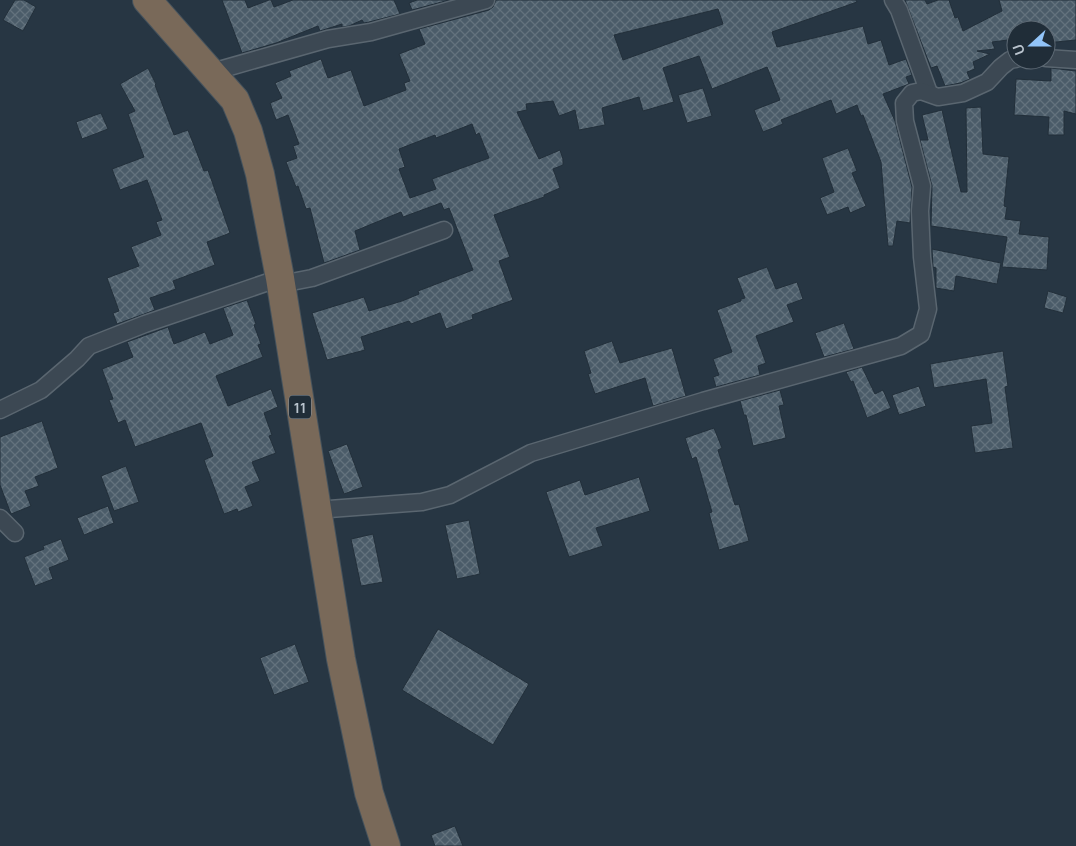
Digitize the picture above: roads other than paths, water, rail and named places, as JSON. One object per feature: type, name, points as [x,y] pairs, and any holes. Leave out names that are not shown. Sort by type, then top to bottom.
[{"type":"highway","name":"11","points":[[147,0],[235,100],[248,131],[260,174],[280,281],[341,659],[369,793],[386,846]]},
{"type":"street","points":[[212,72],[328,39],[371,32],[486,0]]},
{"type":"street","points":[[893,0],[899,10],[930,93]]},
{"type":"street","points":[[1056,59],[1076,60]]},
{"type":"street","points":[[316,510],[422,502],[450,495],[531,453],[703,401],[900,346],[921,334],[928,308],[922,257],[920,211],[922,186],[905,121],[904,103],[912,93],[921,91],[938,97],[962,93],[987,82],[1006,63]]},
{"type":"street","points":[[0,410],[41,390],[77,359],[88,346],[172,315],[280,281],[312,278],[444,230]]},
{"type":"street","points":[[0,518],[15,533]]}]
